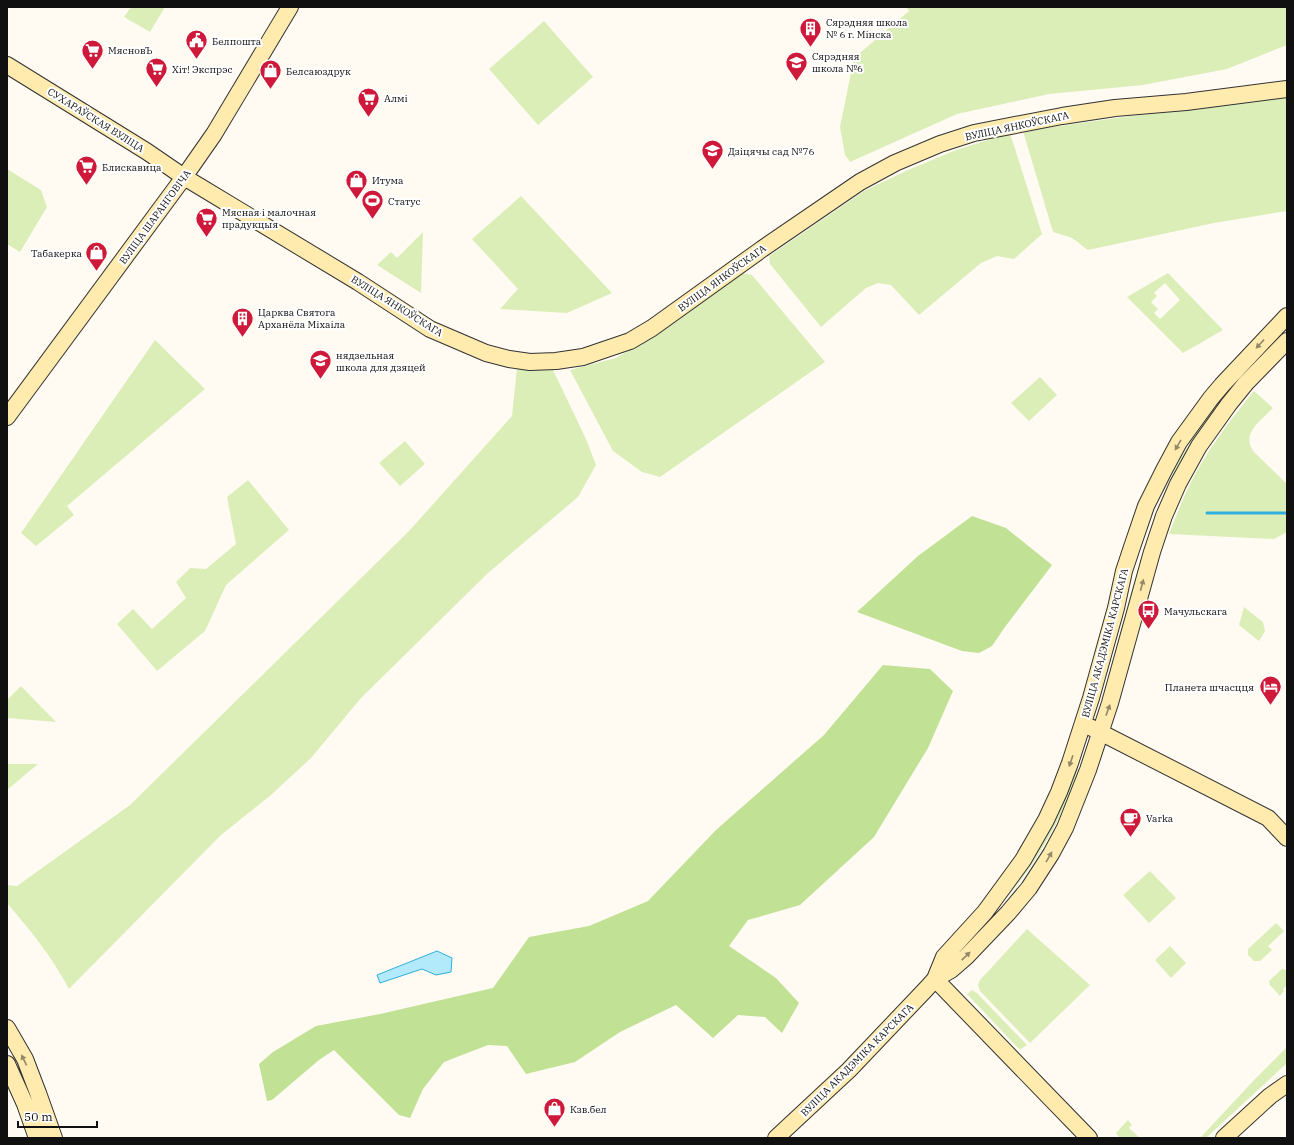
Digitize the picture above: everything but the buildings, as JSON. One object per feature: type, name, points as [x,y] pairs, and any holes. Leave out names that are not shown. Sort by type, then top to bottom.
[{"type":"main road","name":"ВУЛІЦА ШАРАНГОВІЧА","points":[[7,417],[214,134],[290,7]]},
{"type":"main road","name":"СУХАРАЎСКАЯ ВУЛІЦА","points":[[7,65],[146,151],[184,177]]},
{"type":"main road","name":"ВУЛІЦА ЯНКОЎСКАГА","points":[[184,177],[351,278],[430,328],[486,353],[509,359],[530,362],[556,361],[584,357],[630,341],[652,328],[762,249],[860,182],[895,163],[940,144],[974,133],[1062,116],[1115,108],[1186,102],[1287,89]]},
{"type":"main road","name":"ВУЛІЦА АКАДЭМІКА КАРСКАГА","points":[[935,979],[944,958],[985,912],[1023,860],[1046,820],[1059,792],[1083,724],[1112,623],[1124,570],[1146,506],[1179,442],[1222,385],[1287,316]]},
{"type":"main road","name":"ВУЛІЦА АКАДЭМІКА КАРСКАГА","points":[[776,1138],[849,1070],[897,1021],[935,979],[951,970],[966,957],[1008,913],[1044,867],[1067,823],[1083,783],[1110,703],[1152,552],[1164,516],[1178,484],[1199,446],[1226,408],[1246,383],[1287,341]]},
{"type":"main road","points":[[1083,724],[1268,818],[1287,838]]},
{"type":"main road","points":[[935,979],[1089,1138]]},
{"type":"main road","points":[[7,1028],[24,1059],[54,1138]]},
{"type":"main road","points":[[7,1064],[26,1104],[37,1138]]},
{"type":"main road","points":[[1270,1096],[1282,1079],[1287,1075]]},
{"type":"main road","points":[[1224,1138],[1270,1096],[1287,1084]]},
{"type":"green space","points":[[131,7],[165,7],[150,32],[124,17]]},
{"type":"green space","points":[[906,7],[1287,7],[1287,45],[1227,69],[1143,85],[1049,94],[957,114],[850,162],[845,155],[840,127],[854,58],[909,11]]},
{"type":"green space","points":[[544,21],[593,77],[538,125],[489,69]]},
{"type":"green space","points":[[1287,97],[1287,211],[1214,223],[1088,250],[1072,238],[1053,232],[1023,131]]},
{"type":"green space","points":[[1010,133],[1042,234],[1014,259],[997,256],[981,263],[919,315],[891,285],[878,283],[866,288],[821,327],[770,264],[769,256],[864,191],[908,170],[956,150]]},
{"type":"green space","points":[[7,169],[41,190],[47,207],[20,252],[7,244]]},
{"type":"green space","points":[[521,196],[612,293],[567,313],[500,309],[518,289],[472,239]]},
{"type":"green space","points":[[423,232],[421,293],[377,265],[391,252],[397,258]]},
{"type":"green space","points":[[742,273],[752,275],[825,362],[660,477],[642,472],[613,451],[570,370],[616,358],[676,322]]},
{"type":"green space","points":[[1168,273],[1223,330],[1183,353],[1127,297]],"holes":[[[1165,283],[1180,300],[1160,319],[1154,313],[1158,309],[1151,302],[1157,296],[1154,293]]]},
{"type":"green space","points":[[1287,328],[1287,331],[1251,368],[1214,412],[1193,442],[1145,549],[1104,696],[1127,606],[1143,552],[1169,481],[1183,454],[1212,411],[1248,368]]},
{"type":"green space","points":[[155,340],[205,389],[67,506],[74,515],[36,546],[21,533]]},
{"type":"green space","points":[[517,368],[553,370],[586,439],[596,465],[578,497],[488,573],[361,698],[311,758],[271,795],[221,835],[69,989],[41,944],[7,903],[7,885],[17,886],[130,805],[409,531],[512,416]]},
{"type":"green space","points":[[1040,377],[1057,395],[1029,421],[1011,403]]},
{"type":"green space","points":[[1254,391],[1273,408],[1254,428],[1249,439],[1250,445],[1254,452],[1287,484],[1287,532],[1274,539],[1169,534],[1180,505],[1202,462]]},
{"type":"green space","points":[[405,441],[425,464],[400,486],[379,463]]},
{"type":"green space","points":[[248,480],[289,530],[226,585],[205,631],[157,671],[117,624],[133,609],[152,629],[186,598],[176,582],[190,568],[206,569],[236,544],[227,497]]},
{"type":"green space","points":[[972,516],[1006,528],[1052,565],[992,646],[979,653],[962,651],[857,612],[918,556]]},
{"type":"green space","points":[[1244,607],[1263,622],[1265,631],[1259,641],[1239,625]]},
{"type":"green space","points":[[883,665],[930,669],[953,691],[928,748],[874,837],[800,905],[748,920],[729,946],[776,978],[799,1003],[782,1033],[765,1017],[738,1015],[713,1038],[676,1005],[620,1032],[575,1062],[526,1074],[507,1046],[488,1045],[444,1062],[423,1089],[410,1118],[399,1115],[334,1050],[319,1060],[272,1100],[267,1101],[259,1064],[273,1052],[316,1026],[380,1014],[493,988],[529,937],[589,926],[648,901],[716,830],[824,735]]},
{"type":"green space","points":[[21,686],[56,722],[7,718],[7,700]]},
{"type":"green space","points":[[7,764],[38,764],[7,790]]},
{"type":"green space","points":[[1077,769],[1080,769],[1054,828],[1043,847],[1021,880],[978,932],[1003,901],[1041,846],[1056,818]]},
{"type":"green space","points":[[1150,871],[1176,898],[1149,923],[1123,895]]},
{"type":"green space","points":[[1276,923],[1284,931],[1268,946],[1272,950],[1260,961],[1254,961],[1248,955],[1248,949]]},
{"type":"green space","points":[[1027,929],[1090,985],[1030,1043],[980,991],[978,985],[980,980]]},
{"type":"green space","points":[[1170,946],[1186,963],[1171,978],[1155,960]]},
{"type":"green space","points":[[1282,969],[1287,972],[1287,985],[1283,989],[1284,991],[1280,996],[1270,985],[1269,981]]},
{"type":"green space","points":[[972,990],[977,993],[1027,1045],[1021,1049],[1018,1048],[967,994]]},
{"type":"green space","points":[[1287,1047],[1287,1063],[1206,1138],[1200,1138],[1255,1079]]},
{"type":"green space","points":[[1128,1120],[1132,1125],[1129,1128],[1140,1138],[1120,1138],[1116,1133]]},
{"type":"water","points":[[437,951],[452,958],[451,972],[436,975],[422,969],[380,983],[377,975]]},
{"type":"waterway","points":[[1207,513],[1287,513]]},
{"type":"place","name":"Сярэдняя школа № 6 г. Мінска","points":[[811,48]]},
{"type":"place","name":"Белпошта","points":[[197,60]]},
{"type":"place","name":"МясновЪ","points":[[92,70]]},
{"type":"place","name":"Сярэдняя школа №6","points":[[796,82]]},
{"type":"place","name":"Хіт! Экспрэс","points":[[157,88]]},
{"type":"place","name":"Белсаюздрук","points":[[271,90]]},
{"type":"place","name":"Алмі","points":[[369,118]]},
{"type":"place","name":"Дзіцячы сад №76","points":[[712,170]]},
{"type":"place","name":"Блискавица","points":[[86,186]]},
{"type":"place","name":"Итума","points":[[356,200]]},
{"type":"place","name":"Статус","points":[[373,220]]},
{"type":"place","name":"Мясная і малочная прадукцыя","points":[[206,238]]},
{"type":"place","name":"Табакерка","points":[[97,272]]},
{"type":"place","name":"Царква Святога Арханёла Міхаіла","points":[[243,338]]},
{"type":"place","name":"нядзельная школа для дзяцей","points":[[320,380]]},
{"type":"place","name":"Мачульскага","points":[[1149,630]]},
{"type":"place","name":"Планета шчасцця","points":[[1270,706]]},
{"type":"place","name":"Varka","points":[[1131,838]]},
{"type":"place","name":"Кзв.бел","points":[[555,1128]]}]
